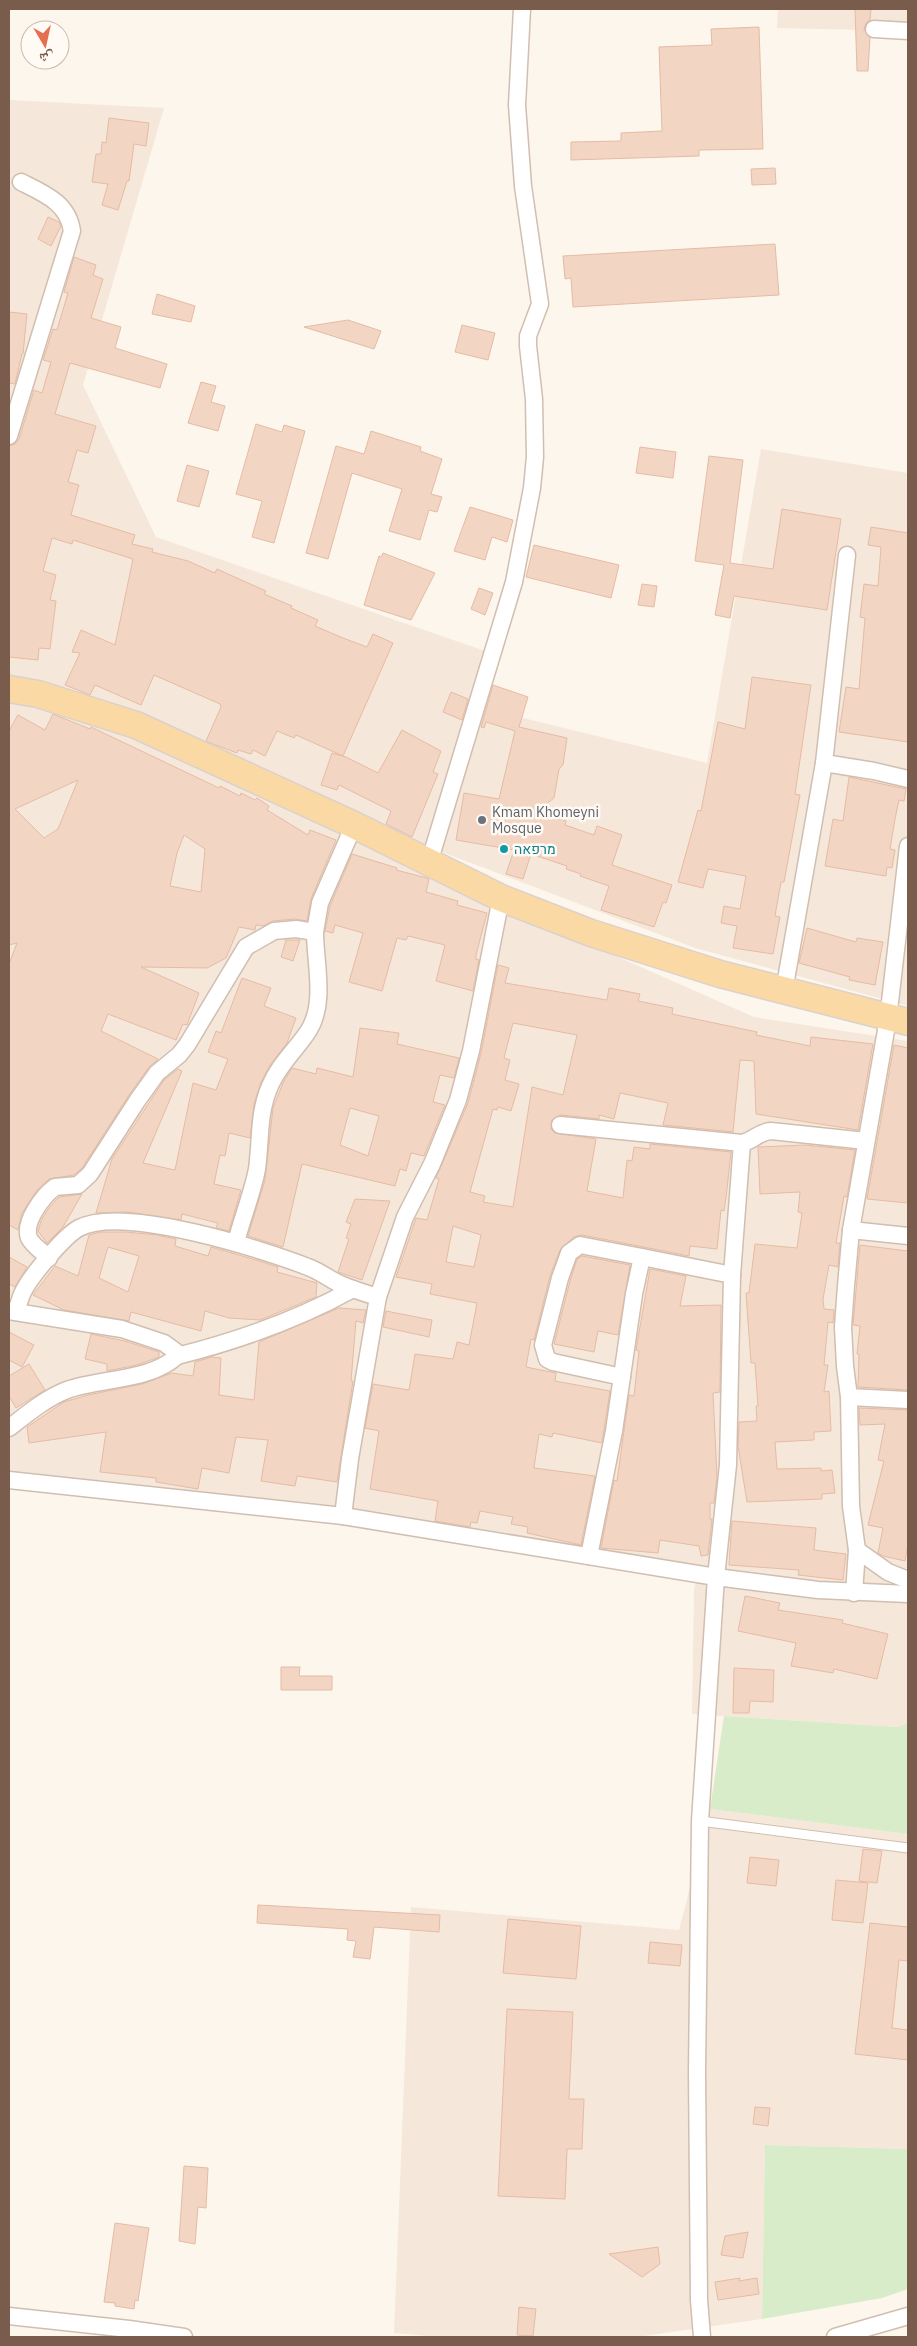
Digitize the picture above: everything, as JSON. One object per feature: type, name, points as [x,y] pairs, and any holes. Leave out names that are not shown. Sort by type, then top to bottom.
[{"type":"main road","points":[[9,689],[38,694],[136,725],[354,825],[501,898],[663,958],[898,1020]]},
{"type":"street","points":[[429,863],[514,582],[532,488],[535,457],[534,399],[528,336],[540,304],[523,186],[517,105],[522,9]]},
{"type":"street","points":[[874,29],[908,31]]},
{"type":"street","points":[[9,436],[72,231],[70,217],[52,198],[21,182]]},
{"type":"street","points":[[784,990],[824,764],[848,555]]},
{"type":"street","points":[[824,764],[874,771],[908,779]]},
{"type":"street","points":[[236,1242],[257,1169],[261,1116],[269,1086],[281,1064],[309,1030],[316,1014],[318,994],[315,932],[320,903],[354,825]]},
{"type":"street","points":[[854,1593],[857,1550],[851,1506],[844,1327],[850,1230],[866,1141],[898,1020],[908,846]]},
{"type":"street","points":[[343,1516],[350,1459],[378,1297],[405,1217],[432,1164],[458,1100],[471,1051],[501,898]]},
{"type":"street","points":[[49,1258],[30,1238],[28,1232],[37,1207],[55,1187],[78,1185],[90,1174],[137,1100],[157,1074],[179,1055],[187,1045],[246,947],[274,931],[296,929],[315,932]]},
{"type":"street","points":[[560,1124],[742,1143],[748,1142],[762,1131],[866,1141]]},
{"type":"street","points":[[702,2337],[699,2300],[697,2072],[700,1821],[716,1577],[728,1465],[732,1274],[742,1143]]},
{"type":"street","points":[[177,1356],[175,1351],[164,1343],[122,1329],[12,1311],[23,1292],[64,1240],[79,1228],[99,1221],[149,1225],[220,1237],[311,1268],[353,1289],[378,1297]]},
{"type":"street","points":[[850,1230],[908,1236]]},
{"type":"street","points":[[622,1377],[553,1362],[547,1359],[543,1344],[560,1278],[569,1253],[574,1248],[580,1245],[732,1274]]},
{"type":"street","points":[[589,1556],[614,1431],[634,1294],[642,1257]]},
{"type":"street","points":[[9,1428],[33,1410],[66,1391],[88,1384],[143,1373],[168,1364],[177,1356],[207,1349],[310,1311],[353,1289]]},
{"type":"street","points":[[848,1397],[908,1400]]},
{"type":"street","points":[[9,1480],[343,1516],[716,1577],[854,1593],[908,1594]]},
{"type":"street","points":[[857,1550],[888,1572],[908,1580]]},
{"type":"street","points":[[9,2316],[184,2337]]},
{"type":"street","points":[[835,2337],[908,2316]]},
{"type":"lane","points":[[700,1821],[908,1848]]},
{"type":"shaded area","points":[[778,9],[908,9],[908,31],[777,28]]},
{"type":"shaded area","points":[[9,100],[164,108],[83,385],[156,537],[485,651],[478,707],[707,763],[761,449],[908,473],[908,1006],[695,948],[434,849],[442,879],[754,1017],[908,1041],[908,1723],[898,1727],[692,1714],[694,1589],[699,1571],[33,1473],[9,1477]]},
{"type":"shaded area","points":[[710,1809],[908,1834],[908,2149],[765,2145],[762,2319],[637,2337],[438,2337],[394,2333],[411,1907],[679,1930]]},
{"type":"green space","points":[[724,1716],[898,1727],[908,1723],[908,1834],[710,1809]]},
{"type":"green space","points":[[765,2145],[908,2149],[908,2289],[882,2298],[762,2319]]},
{"type":"building","points":[[855,9],[871,9],[870,20],[866,23],[864,29],[870,38],[868,71],[857,71]]},
{"type":"building","points":[[759,27],[763,149],[699,150],[699,156],[571,160],[571,142],[621,141],[621,133],[662,131],[659,47],[712,45],[711,29]]},
{"type":"building","points":[[109,118],[149,123],[146,146],[134,144],[129,181],[127,181],[118,210],[102,205],[108,184],[92,182],[96,154],[101,154],[102,142],[106,143]]},
{"type":"building","points":[[775,168],[776,184],[752,185],[751,169]]},
{"type":"building","points":[[48,217],[59,222],[61,226],[51,246],[38,239]]},
{"type":"building","points":[[775,244],[779,295],[573,307],[571,278],[565,279],[563,256]]},
{"type":"building","points":[[74,257],[96,265],[93,275],[103,279],[91,318],[121,327],[115,348],[167,364],[160,388],[70,363],[55,414],[96,426],[88,453],[77,450],[68,482],[79,485],[71,515],[135,535],[132,544],[153,549],[152,552],[188,561],[215,573],[217,569],[266,591],[264,594],[318,620],[315,626],[343,638],[367,647],[373,634],[393,643],[343,756],[296,735],[294,738],[277,731],[265,756],[253,750],[251,754],[238,750],[237,753],[206,741],[221,707],[220,704],[154,675],[141,705],[95,685],[90,695],[65,685],[80,653],[72,652],[81,630],[115,645],[133,559],[73,540],[72,544],[52,538],[43,571],[56,575],[50,600],[56,601],[50,649],[39,648],[38,660],[9,657],[9,446],[15,444],[19,439],[34,390],[42,393],[51,362],[43,360],[53,329],[57,330],[68,293],[64,292]]},
{"type":"building","points":[[157,294],[195,306],[191,322],[152,314]]},
{"type":"building","points":[[9,312],[27,314],[23,354],[15,384],[9,383]]},
{"type":"building","points":[[348,320],[381,331],[374,349],[304,327]]},
{"type":"building","points":[[462,325],[495,333],[488,360],[455,352]]},
{"type":"building","points":[[201,382],[216,386],[211,402],[225,406],[218,431],[188,423]]},
{"type":"building","points":[[256,424],[282,432],[284,425],[305,431],[274,543],[252,537],[262,501],[236,494]]},
{"type":"building","points":[[371,431],[421,447],[420,451],[442,459],[431,494],[442,497],[437,512],[429,510],[420,540],[389,531],[402,489],[352,473],[328,559],[306,553],[336,446],[364,454]]},
{"type":"building","points":[[640,447],[676,452],[673,478],[636,473]]},
{"type":"building","points":[[709,456],[743,460],[730,563],[773,569],[782,509],[841,519],[827,610],[734,596],[730,618],[715,615],[724,565],[695,561]]},
{"type":"building","points":[[187,465],[209,471],[199,507],[177,501]]},
{"type":"building","points":[[470,507],[513,520],[507,542],[492,537],[485,560],[454,551]]},
{"type":"building","points":[[871,527],[908,533],[908,742],[839,732],[846,687],[859,689],[865,618],[860,617],[864,584],[878,586],[881,547],[868,545]]},
{"type":"building","points":[[534,545],[619,565],[611,598],[526,577]]},
{"type":"building","points":[[383,553],[435,573],[411,620],[364,605],[379,556],[381,557]]},
{"type":"building","points":[[642,584],[657,586],[654,607],[638,605]]},
{"type":"building","points":[[479,588],[493,593],[485,615],[471,609]]},
{"type":"building","points":[[752,677],[811,685],[795,794],[800,795],[784,882],[781,882],[775,916],[780,917],[773,954],[733,948],[737,926],[721,923],[724,906],[740,909],[746,876],[708,869],[703,888],[678,882],[698,810],[701,811],[718,722],[745,729]]},
{"type":"building","points":[[493,685],[528,697],[519,727],[567,738],[563,765],[559,769],[554,798],[537,811],[566,821],[565,825],[594,835],[597,826],[622,835],[612,865],[672,885],[666,903],[663,902],[654,927],[601,910],[609,886],[580,876],[581,874],[566,869],[567,866],[531,854],[523,879],[506,874],[514,850],[456,840],[464,793],[499,799],[515,731],[486,722],[484,728],[481,727]]},
{"type":"building","points":[[451,692],[468,699],[462,720],[443,712]]},
{"type":"building","points":[[53,714],[90,729],[91,727],[219,788],[220,786],[240,796],[241,793],[255,800],[257,798],[269,806],[267,810],[308,835],[310,830],[336,840],[311,899],[307,921],[295,919],[273,921],[263,926],[256,925],[255,930],[239,927],[226,958],[207,968],[141,967],[199,993],[187,1025],[183,1024],[176,1040],[108,1014],[101,1031],[158,1059],[149,1067],[129,1095],[82,1168],[74,1175],[49,1179],[37,1190],[22,1213],[18,1230],[9,1225],[9,964],[17,943],[9,945],[9,731],[18,715],[45,730]],"holes":[[[78,780],[58,829],[44,838],[15,809]],[[184,835],[205,849],[201,892],[170,886],[177,853]]]},
{"type":"building","points":[[402,730],[441,751],[433,772],[438,774],[412,837],[386,824],[391,811],[339,785],[337,790],[321,785],[332,753],[346,757],[378,773]]},
{"type":"building","points":[[849,777],[906,789],[904,801],[899,800],[890,849],[895,850],[892,868],[887,867],[886,876],[825,866],[833,819],[843,821]]},
{"type":"building","points":[[352,854],[397,868],[396,870],[427,878],[429,879],[426,892],[458,901],[457,905],[487,913],[476,955],[476,959],[479,960],[473,991],[436,981],[445,945],[408,936],[406,940],[397,938],[382,991],[349,982],[363,933],[335,925],[333,933],[325,931],[330,906]]},
{"type":"building","points":[[807,928],[856,942],[857,938],[883,942],[875,985],[849,980],[850,977],[799,963]]},
{"type":"building","points":[[286,940],[300,940],[293,961],[281,957]]},
{"type":"building","points":[[498,965],[509,968],[505,983],[607,1000],[609,988],[640,994],[638,1001],[673,1008],[672,1014],[757,1032],[756,1035],[810,1046],[811,1037],[873,1044],[858,1130],[756,1114],[754,1061],[740,1060],[733,1132],[663,1125],[668,1103],[620,1093],[614,1119],[599,1115],[599,1119],[561,1115],[552,1120],[551,1129],[555,1133],[596,1139],[587,1191],[623,1198],[627,1160],[632,1161],[634,1147],[650,1149],[650,1144],[731,1152],[726,1198],[724,1211],[721,1210],[717,1249],[690,1246],[689,1256],[582,1235],[574,1237],[560,1250],[550,1276],[534,1340],[531,1339],[526,1367],[556,1373],[555,1381],[610,1391],[602,1443],[553,1433],[552,1437],[539,1434],[534,1468],[595,1476],[581,1545],[527,1533],[528,1527],[511,1524],[513,1517],[480,1511],[477,1523],[471,1522],[470,1527],[435,1521],[438,1501],[370,1489],[379,1431],[365,1428],[373,1384],[409,1390],[415,1354],[453,1359],[457,1342],[469,1345],[477,1303],[430,1294],[432,1284],[396,1277],[416,1218],[427,1220],[439,1179],[436,1178],[468,1103],[481,1053]],"holes":[[[513,1023],[577,1035],[563,1095],[532,1087],[513,1207],[483,1202],[485,1196],[470,1192],[493,1109],[497,1110],[498,1107],[511,1111],[519,1084],[505,1080],[510,1060],[504,1058]],[[453,1226],[481,1235],[474,1267],[446,1262]]]},
{"type":"building","points":[[242,978],[271,988],[264,1006],[296,1018],[287,1043],[270,1065],[261,1082],[254,1104],[250,1138],[229,1133],[225,1156],[220,1155],[214,1184],[241,1190],[229,1231],[216,1228],[218,1223],[182,1214],[181,1220],[128,1212],[96,1213],[112,1159],[164,1080],[178,1069],[182,1071],[143,1163],[175,1170],[193,1083],[216,1090],[228,1059],[208,1052],[216,1031],[221,1033]]},
{"type":"building","points":[[360,1028],[399,1033],[397,1044],[459,1058],[454,1078],[440,1075],[433,1102],[445,1105],[424,1156],[411,1153],[406,1171],[400,1169],[395,1186],[302,1164],[283,1247],[248,1236],[265,1180],[273,1108],[283,1083],[292,1068],[316,1074],[317,1068],[353,1077]],"holes":[[[350,1108],[379,1116],[368,1156],[340,1145]]]},
{"type":"building","points":[[894,1045],[908,1048],[908,1203],[867,1199]]},
{"type":"building","points":[[805,1145],[855,1150],[847,1197],[844,1196],[836,1243],[840,1243],[838,1267],[829,1265],[823,1299],[824,1309],[834,1310],[833,1323],[828,1322],[824,1365],[828,1365],[824,1392],[829,1391],[831,1431],[814,1432],[814,1440],[775,1442],[777,1469],[821,1468],[821,1471],[832,1470],[835,1493],[822,1494],[822,1499],[747,1502],[738,1446],[739,1422],[757,1421],[756,1406],[758,1406],[755,1363],[751,1363],[746,1293],[749,1293],[755,1244],[797,1248],[802,1213],[798,1212],[800,1192],[760,1194],[758,1147]]},
{"type":"building","points":[[82,1194],[63,1227],[47,1243],[38,1231],[48,1209],[59,1197]]},
{"type":"building","points":[[355,1199],[390,1201],[362,1280],[338,1272],[349,1239],[346,1238],[351,1224],[346,1222]]},
{"type":"building","points":[[101,1232],[126,1232],[157,1235],[176,1239],[175,1246],[208,1256],[211,1247],[278,1267],[277,1272],[317,1283],[316,1297],[260,1320],[229,1318],[205,1311],[201,1331],[131,1312],[129,1321],[64,1310],[33,1295],[55,1266],[78,1276],[89,1235]],"holes":[[[108,1247],[139,1256],[128,1292],[99,1278]]]},
{"type":"building","points":[[860,1245],[908,1251],[908,1390],[858,1387],[859,1354],[857,1354],[860,1326],[853,1325]]},
{"type":"building","points":[[582,1256],[630,1265],[618,1335],[598,1331],[594,1352],[554,1344],[577,1259]]},
{"type":"building","points":[[9,1257],[27,1267],[15,1287],[9,1284]]},
{"type":"building","points":[[650,1269],[686,1276],[680,1306],[721,1305],[720,1392],[713,1393],[717,1477],[714,1503],[710,1503],[710,1519],[712,1519],[708,1555],[701,1556],[699,1546],[660,1540],[658,1553],[601,1548],[614,1480],[617,1481],[629,1395],[634,1396],[639,1351],[636,1350]]},
{"type":"building","points":[[339,1308],[366,1310],[363,1323],[356,1321],[351,1381],[353,1381],[337,1482],[297,1476],[295,1486],[261,1481],[268,1440],[236,1437],[229,1473],[202,1468],[198,1489],[156,1482],[156,1478],[100,1472],[106,1432],[29,1443],[27,1427],[64,1402],[142,1384],[172,1373],[193,1376],[195,1362],[212,1357],[221,1358],[219,1395],[254,1400],[259,1342]]},
{"type":"building","points":[[386,1311],[432,1320],[429,1337],[383,1327]]},
{"type":"building","points":[[9,1332],[34,1345],[22,1367],[9,1360]]},
{"type":"building","points":[[91,1334],[125,1341],[159,1352],[159,1357],[137,1365],[107,1371],[107,1364],[85,1359]]},
{"type":"building","points":[[29,1364],[45,1390],[16,1408],[9,1396],[9,1376]]},
{"type":"building","points":[[859,1408],[908,1410],[908,1545],[905,1561],[878,1553],[883,1528],[868,1525],[884,1461],[878,1460],[885,1424],[860,1425]]},
{"type":"building","points":[[732,1521],[816,1528],[814,1550],[846,1554],[843,1580],[798,1575],[799,1570],[729,1565]]},
{"type":"building","points":[[745,1596],[780,1603],[778,1610],[843,1620],[842,1623],[888,1634],[877,1679],[834,1669],[833,1673],[791,1666],[796,1643],[738,1631]]},
{"type":"building","points":[[281,1667],[300,1667],[299,1676],[332,1676],[332,1690],[281,1690]]},
{"type":"building","points":[[734,1668],[774,1670],[773,1702],[750,1701],[749,1713],[733,1713]]},
{"type":"building","points":[[863,1849],[882,1851],[877,1883],[859,1881]]},
{"type":"building","points":[[750,1857],[779,1860],[776,1886],[747,1883]]},
{"type":"building","points":[[836,1880],[868,1883],[863,1923],[832,1920]]},
{"type":"building","points":[[258,1905],[440,1915],[439,1932],[374,1927],[370,1959],[353,1957],[356,1941],[347,1940],[348,1929],[257,1923]]},
{"type":"building","points":[[508,1919],[581,1926],[576,1979],[503,1973]]},
{"type":"building","points":[[870,1923],[908,1927],[908,1961],[899,1960],[892,2028],[908,2030],[908,2060],[855,2054]]},
{"type":"building","points":[[650,1942],[682,1945],[680,1966],[648,1963]]},
{"type":"building","points":[[507,2009],[573,2012],[569,2099],[584,2099],[582,2149],[567,2149],[565,2199],[498,2196]]},
{"type":"building","points":[[755,2107],[770,2108],[768,2126],[753,2124]]},
{"type":"building","points":[[184,2166],[208,2168],[206,2208],[198,2207],[195,2244],[179,2241]]},
{"type":"building","points":[[115,2223],[149,2228],[138,2301],[135,2300],[134,2309],[115,2306],[115,2303],[104,2302]]},
{"type":"building","points":[[748,2232],[743,2258],[721,2255],[725,2236]]},
{"type":"building","points":[[658,2247],[660,2264],[642,2277],[609,2254]]},
{"type":"building","points":[[740,2278],[739,2281],[757,2278],[759,2294],[718,2300],[715,2282]]},
{"type":"building","points":[[519,2307],[536,2309],[533,2336],[517,2335]]},
{"type":"place","name":"Kmam Khomeyni Mosque","points":[[482,820]]},
{"type":"place","name":"מרפאה","points":[[504,849]]}]
